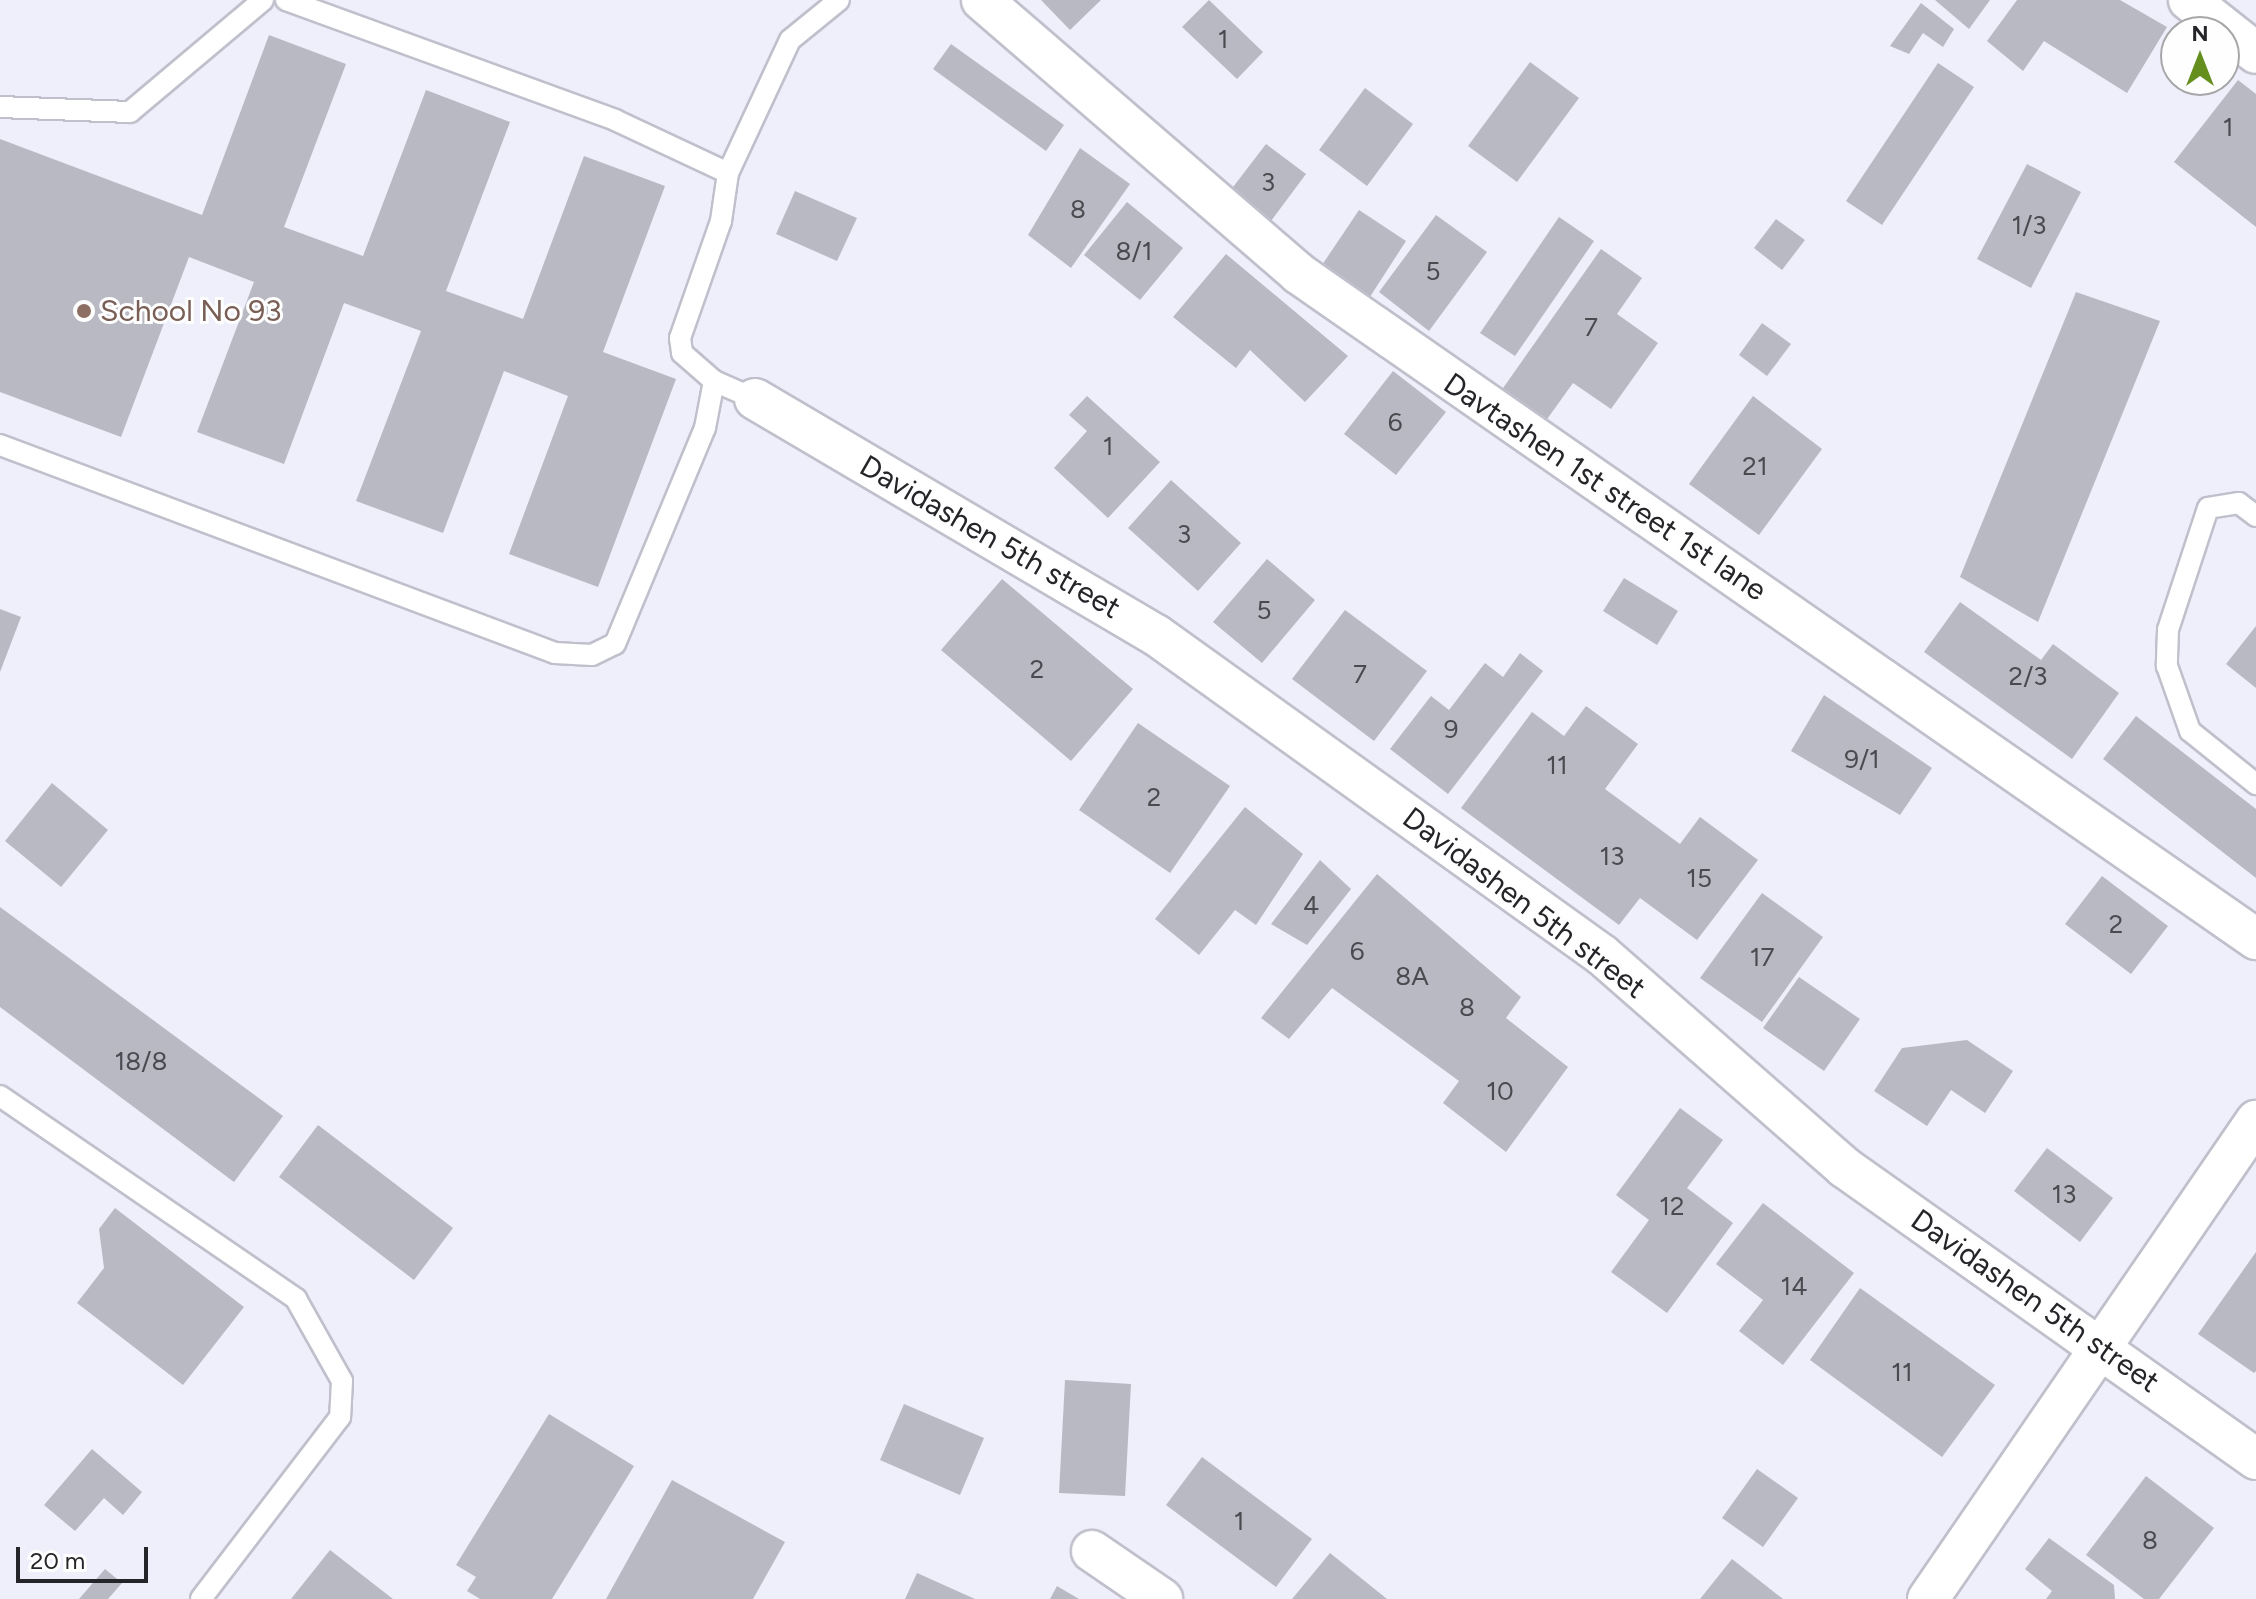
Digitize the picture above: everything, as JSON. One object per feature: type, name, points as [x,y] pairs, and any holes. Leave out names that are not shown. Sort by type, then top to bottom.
[{"type":"street","name":"Davtashen 1st street 1st lane","points":[[982,0],[1298,273],[2256,939]]},
{"type":"street","points":[[2189,0],[2256,53]]},
{"type":"street","name":"Davidashen 5th street","points":[[755,399],[1156,635],[1602,955],[1844,1167],[2103,1346],[2256,1459]]},
{"type":"street","points":[[1928,1599],[2256,1121]]},
{"type":"street","points":[[1092,1551],[1162,1599]]},
{"type":"lane","points":[[0,107],[130,112],[263,0]]},
{"type":"lane","points":[[286,0],[615,120],[728,173]]},
{"type":"lane","points":[[755,399],[714,381],[692,366],[680,338],[721,221],[728,173],[790,40],[839,0]]},
{"type":"lane","points":[[0,445],[555,653],[592,655],[615,644],[705,428],[714,381]]},
{"type":"lane","points":[[2256,516],[2239,503],[2208,508],[2168,630],[2167,666],[2190,731],[2256,784]]},
{"type":"lane","points":[[0,1096],[296,1299],[342,1381],[340,1417],[201,1599]]},
{"type":"building","points":[[1041,0],[1101,0],[1070,30]]},
{"type":"building","points":[[1209,0],[1263,52],[1237,79],[1182,27]]},
{"type":"building","points":[[1935,0],[1990,0],[1969,29]]},
{"type":"building","points":[[2017,0],[2120,0],[2160,23],[2160,39],[2127,93],[2044,41],[2023,71],[1987,41]]},
{"type":"building","points":[[1921,3],[1954,29],[1943,47],[1923,33],[1909,54],[1890,46]]},
{"type":"building","name":"School No 93","points":[[269,35],[346,64],[284,227],[363,256],[426,90],[510,122],[446,291],[523,319],[584,156],[665,186],[603,352],[676,379],[598,587],[509,554],[568,396],[504,371],[443,533],[356,501],[421,331],[344,303],[284,464],[197,432],[254,282],[189,257],[121,437],[0,392],[0,139],[202,215]]},
{"type":"building","points":[[951,44],[1064,125],[1046,151],[933,69]]},
{"type":"building","points":[[1530,62],[1579,98],[1517,182],[1468,146]]},
{"type":"building","points":[[1938,63],[1974,87],[1882,225],[1846,201]]},
{"type":"building","points":[[2240,82],[2256,94],[2256,227],[2174,162],[2226,96],[2240,96]]},
{"type":"building","points":[[1365,88],[1413,124],[1367,186],[1319,150]]},
{"type":"building","points":[[1266,144],[1306,174],[1271,221],[1230,191]]},
{"type":"building","points":[[1080,148],[1130,184],[1071,268],[1028,235]]},
{"type":"building","points":[[2027,164],[2081,192],[2031,288],[1977,259]]},
{"type":"building","points":[[795,191],[857,218],[837,261],[776,234]]},
{"type":"building","points":[[1127,202],[1183,248],[1140,300],[1084,255]]},
{"type":"building","points":[[1359,210],[1406,241],[1366,303],[1318,271]]},
{"type":"building","points":[[1436,215],[1487,252],[1429,331],[1379,292]]},
{"type":"building","points":[[1559,217],[1594,241],[1515,356],[1480,333]]},
{"type":"building","points":[[1776,219],[1805,240],[1782,270],[1754,248]]},
{"type":"building","points":[[1601,249],[1642,278],[1617,314],[1658,343],[1611,409],[1573,383],[1540,429],[1496,398]]},
{"type":"building","points":[[1226,254],[1348,356],[1305,402],[1250,350],[1236,368],[1173,317]]},
{"type":"building","points":[[2076,292],[2160,321],[2038,622],[1960,577]]},
{"type":"building","points":[[1762,323],[1791,344],[1767,376],[1739,355]]},
{"type":"building","points":[[1393,371],[1446,412],[1396,475],[1344,434]]},
{"type":"building","points":[[1087,396],[1160,462],[1108,518],[1054,468],[1087,431],[1069,415]]},
{"type":"building","points":[[1753,396],[1822,449],[1759,535],[1689,484]]},
{"type":"building","points":[[1171,480],[1241,543],[1198,591],[1128,528]]},
{"type":"building","points":[[1267,559],[1315,600],[1262,663],[1213,622]]},
{"type":"building","points":[[1624,578],[1678,611],[1657,645],[1603,611]]},
{"type":"building","points":[[1002,579],[1133,689],[1071,761],[941,650]]},
{"type":"building","points":[[1960,602],[2041,660],[2053,644],[2119,693],[2072,759],[1924,652]]},
{"type":"building","points":[[0,609],[21,617],[0,672]]},
{"type":"building","points":[[1345,610],[1427,671],[1374,741],[1292,679]]},
{"type":"building","points":[[2256,626],[2256,688],[2226,664]]},
{"type":"building","points":[[1520,653],[1543,671],[1448,794],[1390,749],[1431,696],[1449,710],[1485,663],[1503,677]]},
{"type":"building","points":[[1824,695],[1932,768],[1900,815],[1791,751]]},
{"type":"building","points":[[1586,706],[1638,744],[1605,789],[1680,844],[1700,817],[1758,860],[1697,940],[1640,898],[1619,925],[1461,808],[1532,712],[1564,736]]},
{"type":"building","points":[[2136,716],[2256,809],[2256,878],[2103,759]]},
{"type":"building","points":[[1138,723],[1230,786],[1170,873],[1079,810]]},
{"type":"building","points":[[52,783],[108,830],[61,887],[5,841]]},
{"type":"building","points":[[1245,807],[1303,854],[1256,925],[1235,910],[1199,955],[1155,919]]},
{"type":"building","points":[[1320,860],[1351,889],[1307,945],[1271,924]]},
{"type":"building","points":[[1377,874],[1521,997],[1506,1018],[1568,1067],[1506,1152],[1443,1103],[1459,1081],[1332,988],[1289,1039],[1261,1018]]},
{"type":"building","points":[[2102,876],[2168,926],[2131,974],[2065,924]]},
{"type":"building","points":[[1762,893],[1823,937],[1762,1022],[1700,978]]},
{"type":"building","points":[[0,907],[283,1116],[234,1182],[0,1007]]},
{"type":"building","points":[[1799,977],[1860,1019],[1824,1071],[1763,1028]]},
{"type":"building","points":[[1967,1040],[2013,1071],[1985,1113],[1951,1090],[1927,1126],[1874,1091],[1902,1048]]},
{"type":"building","points":[[1680,1108],[1723,1140],[1687,1188],[1733,1223],[1667,1313],[1611,1272],[1649,1220],[1616,1195]]},
{"type":"building","points":[[318,1125],[453,1228],[414,1280],[279,1177]]},
{"type":"building","points":[[2047,1148],[2113,1198],[2080,1242],[2014,1191]]},
{"type":"building","points":[[1763,1203],[1854,1273],[1783,1365],[1739,1331],[1763,1300],[1716,1264]]},
{"type":"building","points":[[115,1208],[244,1307],[183,1385],[77,1303],[104,1268],[99,1229]]},
{"type":"building","points":[[2256,1252],[2256,1371],[2254,1373],[2198,1334]]},
{"type":"building","points":[[1860,1288],[1995,1385],[1942,1457],[1810,1360]]},
{"type":"building","points":[[1065,1380],[1131,1384],[1125,1496],[1059,1493]]},
{"type":"building","points":[[904,1404],[984,1438],[960,1495],[880,1460]]},
{"type":"building","points":[[549,1414],[634,1466],[552,1599],[480,1599],[467,1591],[476,1577],[456,1565]]},
{"type":"building","points":[[92,1449],[142,1492],[123,1515],[104,1498],[75,1531],[44,1505]]},
{"type":"building","points":[[1202,1457],[1312,1539],[1276,1587],[1166,1505]]},
{"type":"building","points":[[1757,1469],[1798,1498],[1763,1547],[1722,1518]]},
{"type":"building","points":[[2146,1476],[2214,1528],[2159,1599],[2144,1599],[2086,1555]]},
{"type":"building","points":[[672,1480],[785,1542],[753,1599],[606,1599]]},
{"type":"building","points":[[2049,1538],[2114,1585],[2115,1599],[2046,1599],[2052,1591],[2025,1569]]},
{"type":"building","points":[[330,1550],[393,1599],[291,1599]]},
{"type":"building","points":[[1330,1553],[1387,1599],[1292,1599]]},
{"type":"building","points":[[1732,1559],[1783,1599],[1700,1599]]},
{"type":"building","points":[[105,1569],[122,1583],[108,1599],[79,1599]]},
{"type":"building","points":[[917,1573],[975,1599],[905,1599]]},
{"type":"building","points":[[1057,1586],[1079,1599],[1050,1599]]},
{"type":"place","name":"School No 93","points":[[84,311]]}]
